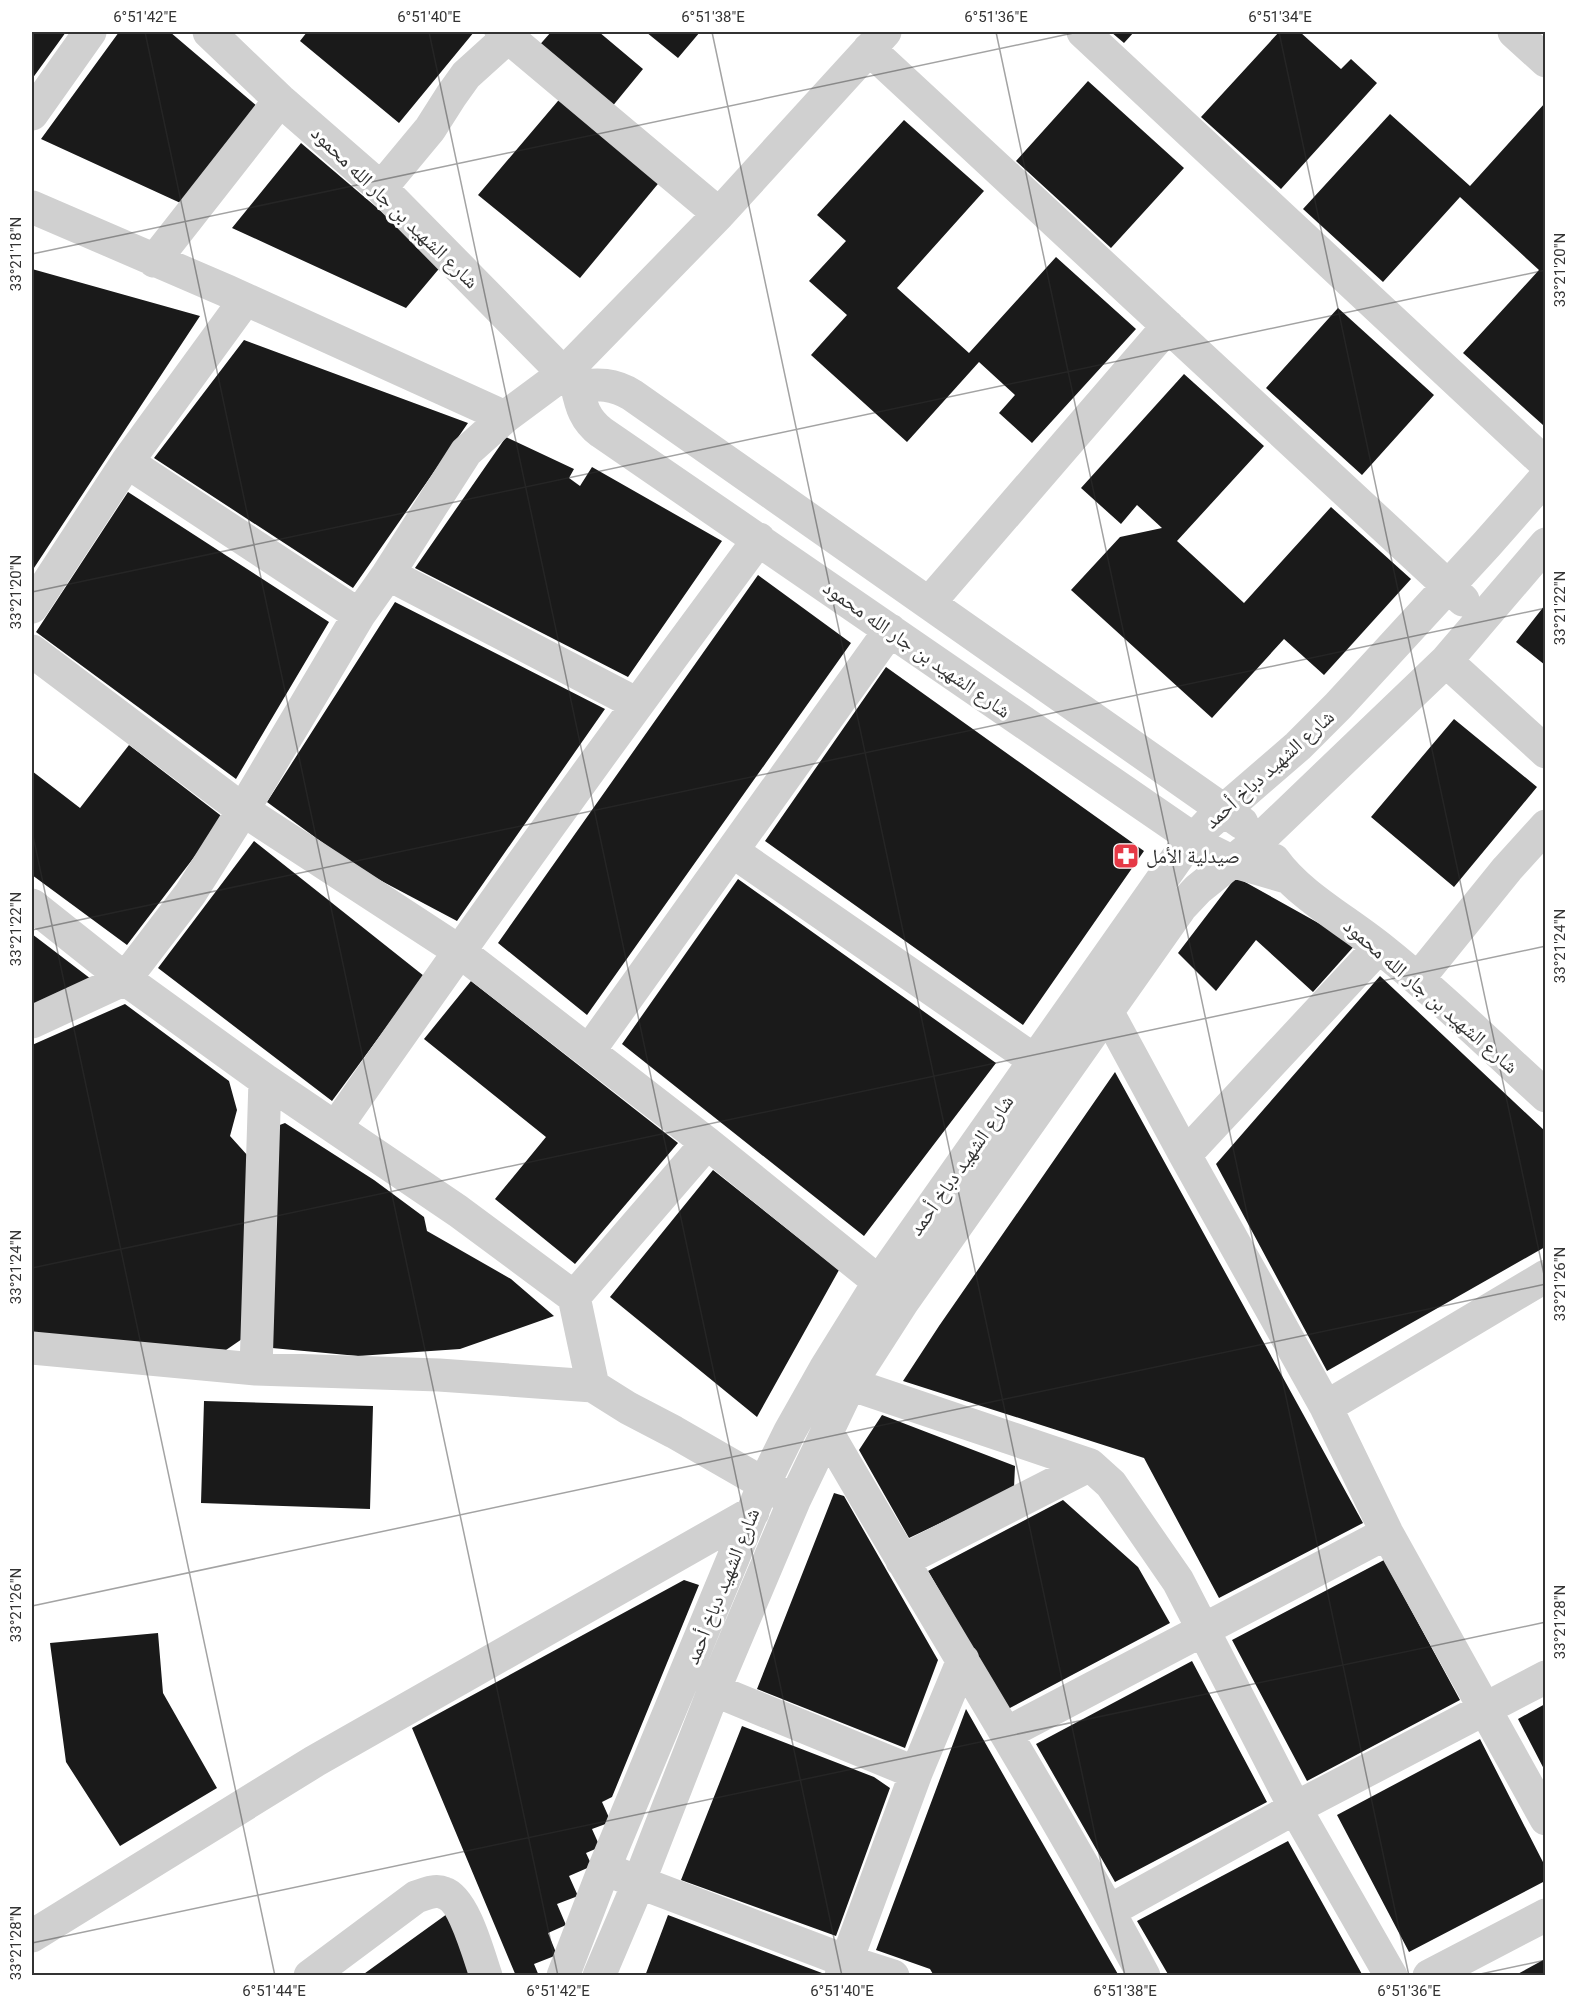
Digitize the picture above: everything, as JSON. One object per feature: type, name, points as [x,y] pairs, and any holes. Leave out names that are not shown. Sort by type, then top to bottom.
[{"type":"street","points":[[32,114],[90,32]]},
{"type":"street","name":"شارع الشهيد بن جار الله محمود","points":[[209,32],[280,100],[381,188],[570,380],[591,424],[1211,851],[1231,861],[1286,877]]},
{"type":"street","points":[[1083,32],[1545,464]]},
{"type":"street","points":[[1514,32],[1545,61]]},
{"type":"street","points":[[381,188],[430,129],[466,75],[504,34],[719,214]]},
{"type":"street","points":[[32,1022],[125,979],[190,894],[243,810],[359,615],[466,452],[506,417],[570,380],[877,40],[1168,326],[1483,619]]},
{"type":"street","points":[[154,261],[280,100]]},
{"type":"street","points":[[32,207],[506,417]]},
{"type":"street","points":[[32,607],[127,462],[246,300]]},
{"type":"street","points":[[929,603],[1168,326]]},
{"type":"street","name":"شارع الشهيد بن جار الله محمود","points":[[570,380],[620,388],[632,395],[1225,810],[1259,840],[1286,877],[1418,979],[1545,1096]]},
{"type":"street","points":[[127,462],[359,615]]},
{"type":"street","name":"شارع الشهيد دباخ أحمد","points":[[562,1976],[604,1869],[759,1498],[790,1431],[879,1282],[1193,838],[1298,746],[1448,586],[1545,477]]},
{"type":"street","points":[[336,1127],[459,951],[759,539]]},
{"type":"street","name":"شارع الشهيد دباخ أحمد","points":[[599,1976],[639,1882],[714,1690],[794,1501],[850,1384],[902,1303],[1181,907],[1198,889],[1259,840],[1446,661],[1545,544]]},
{"type":"street","points":[[388,573],[637,704]]},
{"type":"street","points":[[589,1051],[890,630]]},
{"type":"street","points":[[32,651],[243,810],[459,951],[707,1143],[879,1282]]},
{"type":"street","points":[[1446,661],[1545,752]]},
{"type":"street","points":[[1418,979],[1545,826]]},
{"type":"street","points":[[732,851],[1034,1060]]},
{"type":"street","points":[[32,905],[125,979],[265,1080],[458,1211],[574,1297],[593,1386]]},
{"type":"street","points":[[1185,1155],[1379,947]]},
{"type":"street","points":[[1108,1013],[1326,1407],[1386,1533],[1545,1820]]},
{"type":"street","points":[[256,1369],[265,1080]]},
{"type":"street","points":[[574,1297],[707,1143]]},
{"type":"street","points":[[1326,1407],[1545,1276]]},
{"type":"street","points":[[32,1347],[256,1369],[439,1375],[593,1386],[759,1498],[794,1501]]},
{"type":"street","points":[[850,1384],[1090,1465],[1111,1484],[1178,1581],[1295,1808],[1391,1976]]},
{"type":"street","points":[[828,1432],[902,1561],[1007,1733],[1144,1976]]},
{"type":"street","points":[[902,1561],[1090,1465]]},
{"type":"street","points":[[32,1936],[315,1761],[759,1498]]},
{"type":"street","points":[[1007,1733],[1386,1533]]},
{"type":"street","points":[[843,1968],[916,1773],[963,1660]]},
{"type":"street","points":[[1109,1911],[1295,1808],[1545,1677]]},
{"type":"street","points":[[714,1690],[916,1773]]},
{"type":"street","points":[[604,1869],[843,1968],[893,1976]]},
{"type":"street","points":[[310,1976],[416,1896],[433,1891],[446,1893],[462,1909],[486,1976]]},
{"type":"street","points":[[1429,1976],[1545,1915]]},
{"type":"building","points":[[32,32],[66,32],[32,79]]},
{"type":"building","points":[[119,32],[170,32],[258,107],[187,206],[41,139]]},
{"type":"building","points":[[307,32],[474,32],[399,123],[300,41]]},
{"type":"building","points":[[551,32],[599,32],[643,69],[611,108],[536,49]]},
{"type":"building","points":[[646,32],[700,32],[678,58]]},
{"type":"building","points":[[1111,32],[1134,32],[1124,43]]},
{"type":"building","points":[[1279,32],[1300,32],[1341,69],[1351,59],[1377,83],[1281,189],[1201,117]]},
{"type":"building","points":[[1088,81],[1184,168],[1111,248],[1016,161]]},
{"type":"building","points":[[563,95],[662,179],[580,278],[478,195]]},
{"type":"building","points":[[1545,103],[1545,423],[1543,425],[1463,353],[1539,270],[1460,197],[1383,282],[1303,209],[1390,114],[1470,186]]},
{"type":"building","points":[[904,120],[984,191],[897,288],[969,353],[1056,257],[1136,329],[1032,443],[999,413],[1015,395],[979,362],[907,442],[811,355],[847,315],[809,281],[846,241],[817,215]]},
{"type":"building","points":[[301,143],[443,264],[406,308],[232,228]]},
{"type":"building","points":[[32,269],[200,316],[32,571]]},
{"type":"building","points":[[1338,308],[1434,395],[1362,475],[1266,388]]},
{"type":"building","points":[[244,340],[468,423],[353,588],[154,458]]},
{"type":"building","points":[[1184,374],[1264,446],[1177,541],[1244,603],[1331,507],[1411,579],[1324,675],[1284,639],[1212,718],[1071,590],[1120,537],[1162,528],[1137,505],[1121,524],[1081,488]]},
{"type":"building","points":[[506,437],[574,469],[569,478],[580,486],[592,467],[722,541],[628,677],[415,568]]},
{"type":"building","points":[[128,492],[329,622],[236,779],[36,632]]},
{"type":"building","points":[[758,575],[851,643],[587,1015],[498,943]]},
{"type":"building","points":[[395,602],[605,709],[457,921],[357,868],[267,802]]},
{"type":"building","points":[[1545,605],[1545,665],[1516,642]]},
{"type":"building","points":[[886,667],[1144,851],[1023,1025],[765,841]]},
{"type":"building","points":[[1454,719],[1537,787],[1454,887],[1371,817]]},
{"type":"building","points":[[129,745],[224,818],[127,945],[32,875],[32,771],[80,808]]},
{"type":"building","points":[[254,841],[424,976],[332,1101],[158,968]]},
{"type":"building","points":[[1236,877],[1356,944],[1313,992],[1256,940],[1216,991],[1178,953]]},
{"type":"building","points":[[738,879],[996,1063],[864,1236],[622,1044]]},
{"type":"building","points":[[32,934],[91,979],[32,1005]]},
{"type":"building","points":[[1380,976],[1545,1131],[1545,1247],[1327,1371],[1216,1164]]},
{"type":"building","points":[[471,981],[678,1143],[575,1264],[495,1199],[546,1137],[424,1039]]},
{"type":"building","points":[[125,1004],[229,1081],[237,1110],[230,1136],[248,1156],[242,1339],[226,1350],[32,1342],[32,1045]]},
{"type":"building","points":[[1115,1072],[1363,1523],[1219,1598],[1144,1458],[903,1381]]},
{"type":"building","points":[[285,1123],[374,1180],[424,1217],[427,1231],[511,1279],[554,1316],[460,1349],[358,1356],[272,1348],[277,1126]]},
{"type":"building","points":[[713,1170],[839,1270],[757,1417],[610,1297]]},
{"type":"building","points":[[204,1401],[373,1406],[370,1509],[201,1503]]},
{"type":"building","points":[[882,1415],[1015,1466],[1014,1488],[909,1538],[859,1450]]},
{"type":"building","points":[[834,1493],[844,1496],[938,1660],[905,1748],[757,1689]]},
{"type":"building","points":[[1063,1500],[1138,1567],[1170,1623],[1008,1709],[928,1571]]},
{"type":"building","points":[[1384,1560],[1460,1700],[1307,1781],[1232,1640]]},
{"type":"building","points":[[684,1580],[699,1585],[612,1797],[602,1802],[611,1822],[592,1829],[600,1847],[586,1853],[592,1866],[569,1876],[578,1896],[557,1904],[566,1925],[548,1933],[557,1955],[534,1964],[539,1976],[516,1976],[412,1728]]},
{"type":"building","points":[[158,1633],[163,1693],[217,1788],[120,1846],[66,1762],[50,1643]]},
{"type":"building","points":[[1192,1661],[1267,1802],[1115,1882],[1036,1744]]},
{"type":"building","points":[[1545,1704],[1545,1771],[1518,1719]]},
{"type":"building","points":[[966,1709],[1119,1976],[934,1976],[930,1969],[876,1950]]},
{"type":"building","points":[[742,1726],[874,1777],[890,1788],[836,1936],[681,1880]]},
{"type":"building","points":[[1480,1739],[1545,1866],[1545,1881],[1409,1952],[1337,1815]]},
{"type":"building","points":[[1288,1841],[1363,1976],[1169,1976],[1137,1921]]},
{"type":"building","points":[[447,1914],[472,1976],[361,1976]]},
{"type":"building","points":[[668,1915],[822,1973],[821,1976],[645,1976]]},
{"type":"building","points":[[1545,1959],[1545,1976],[1514,1976]]},
{"type":"place","name":"صيدلية الأمل","points":[[1126,856]]}]
